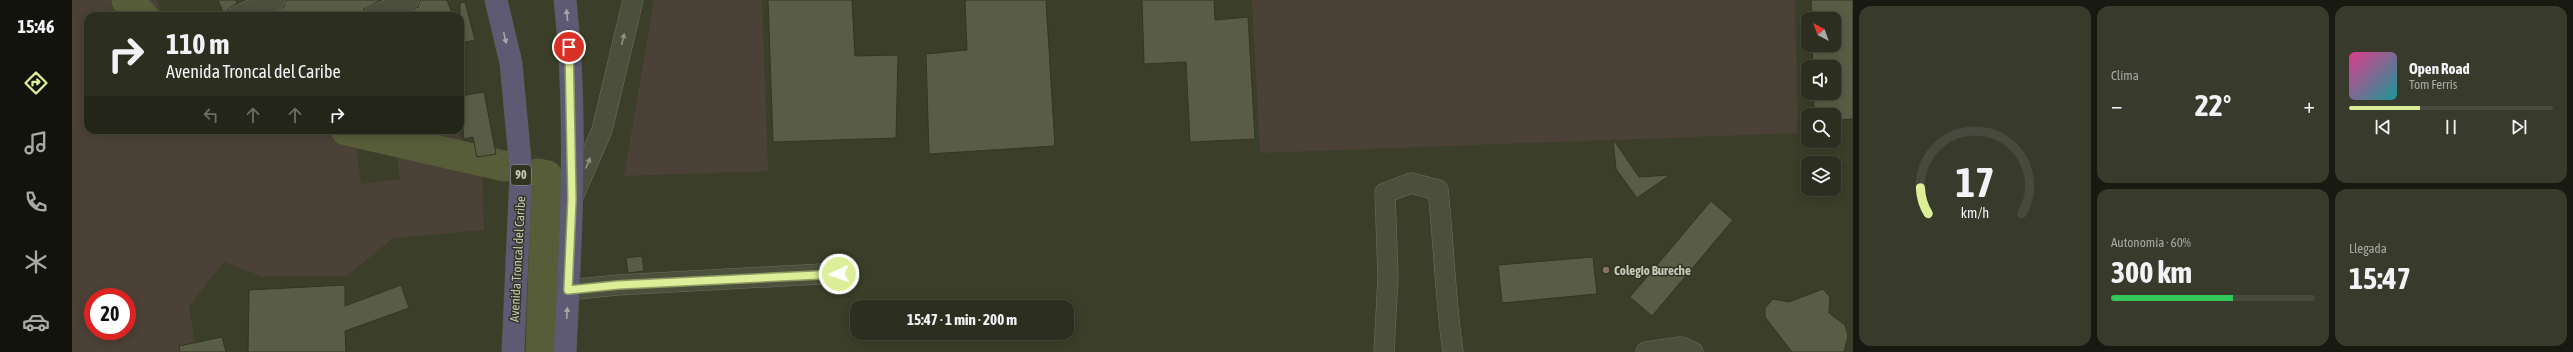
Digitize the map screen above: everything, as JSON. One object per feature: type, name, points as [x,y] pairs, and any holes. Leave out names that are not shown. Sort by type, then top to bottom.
[{"type":"highway","name":"Avenida Troncal del Caribe","points":[[496,0],[510,63],[521,172],[513,352]]},
{"type":"highway","points":[[565,0],[569,32],[572,199],[565,352]]},
{"type":"street","points":[[247,12],[276,0]]},
{"type":"street","points":[[382,12],[409,0]]},
{"type":"street","points":[[572,199],[602,130],[633,0]]},
{"type":"street","points":[[1384,352],[1388,277],[1385,193],[1411,183],[1438,190],[1444,246],[1447,313],[1453,352]]},
{"type":"street","points":[[568,290],[626,284],[839,274]]},
{"type":"street","points":[[1646,352],[1681,347],[1693,352]]},
{"type":"shaded area","points":[[72,0],[157,0],[161,12],[84,12],[84,134],[459,134],[462,142],[482,170],[484,230],[393,238],[347,276],[261,276],[224,262],[189,306],[196,352],[72,352]],"holes":[[[395,139],[400,179],[361,184],[356,145]]]},
{"type":"shaded area","points":[[654,0],[762,0],[768,171],[624,176]]},
{"type":"shaded area","points":[[1252,0],[1795,0],[1798,133],[1260,153]]},
{"type":"building","points":[[218,0],[236,0],[237,3],[228,9],[227,12],[223,12]]},
{"type":"building","points":[[286,0],[381,0],[364,9],[363,12],[275,12],[284,7]]},
{"type":"building","points":[[420,0],[447,0],[452,12],[409,12],[418,7]]},
{"type":"building","points":[[768,0],[852,0],[855,56],[898,55],[896,138],[773,142]]},
{"type":"building","points":[[965,0],[1046,0],[1055,146],[929,154],[926,54],[967,50]]},
{"type":"building","points":[[1142,0],[1214,0],[1215,20],[1248,17],[1255,139],[1190,142],[1186,62],[1144,64]]},
{"type":"building","points":[[1811,0],[1853,0],[1853,119],[1841,120],[1841,108],[1814,108],[1814,100],[1841,100],[1841,60],[1813,60],[1812,52],[1841,52],[1841,12],[1812,12]]},
{"type":"building","points":[[465,2],[475,40],[464,42],[464,12],[460,12],[460,3]]},
{"type":"building","points":[[484,92],[496,154],[477,157],[473,137],[464,139],[464,95]]},
{"type":"building","points":[[1613,139],[1639,177],[1670,175],[1637,198],[1616,169]]},
{"type":"building","points":[[1711,201],[1733,220],[1652,316],[1630,297]]},
{"type":"building","points":[[642,256],[644,271],[628,273],[626,258]]},
{"type":"building","points":[[1593,257],[1597,294],[1502,303],[1498,265]]},
{"type":"building","points":[[345,285],[345,306],[401,285],[409,308],[345,331],[346,352],[248,352],[249,290]]},
{"type":"building","points":[[1823,289],[1830,297],[1829,313],[1845,325],[1848,336],[1844,352],[1792,352],[1765,317],[1765,308],[1773,299],[1789,302]]},
{"type":"building","points":[[222,337],[226,352],[180,352],[179,346]]},
{"type":"waterway","points":[[127,0],[139,12]]},
{"type":"waterway","points":[[364,134],[504,166]]},
{"type":"waterway","points":[[538,174],[547,176],[541,352]]},
{"type":"place","name":"Colegio Bureche","points":[[1606,270]]},
{"type":"route","points":[[569,47],[572,199],[568,290],[618,285],[839,274]]}]
